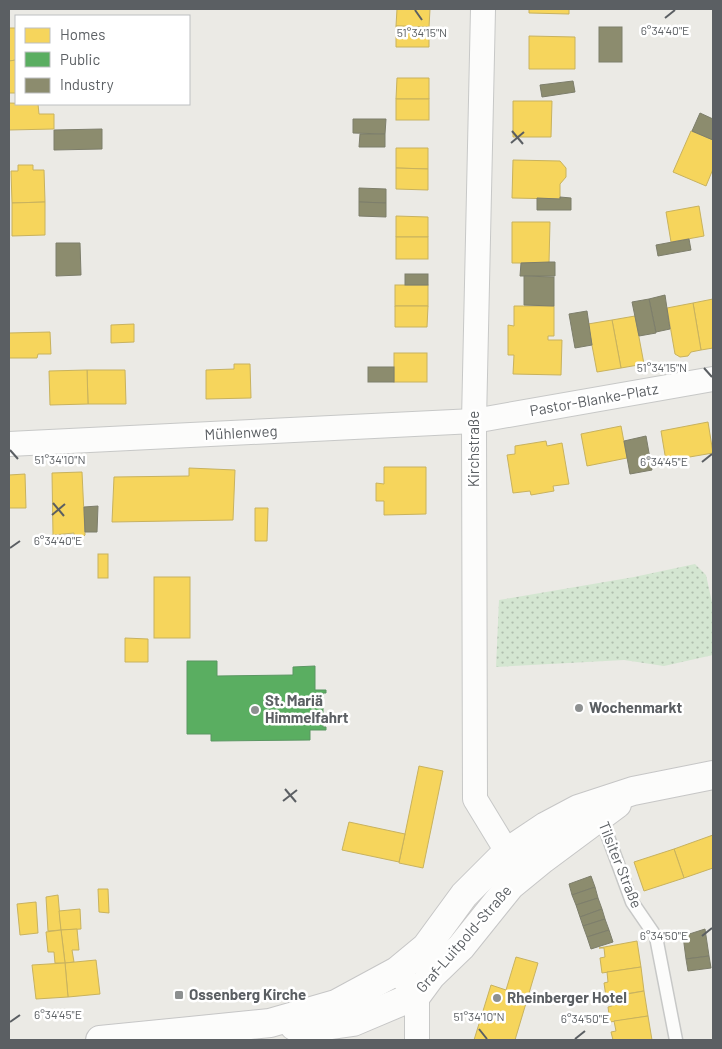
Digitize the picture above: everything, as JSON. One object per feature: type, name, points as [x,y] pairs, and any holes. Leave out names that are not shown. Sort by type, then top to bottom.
[{"type":"street","name":"Kirchstraße","points":[[483,9],[474,421],[475,799],[522,876]]},
{"type":"street","name":"Pastor-Blanke-Platz","points":[[474,421],[713,380]]},
{"type":"street","name":"Mühlenweg","points":[[9,444],[474,421]]},
{"type":"street","name":"Graf-Luitpold-Straße","points":[[270,1022],[310,1028],[353,1022],[417,995],[431,976],[461,946],[510,886],[598,810],[633,791],[713,775]]},
{"type":"street","name":"Graf-Luitpold-Straße","points":[[100,1040],[270,1022],[336,1004],[397,972],[426,947],[464,895],[507,852],[546,826],[578,809],[598,810]]},
{"type":"street","points":[[397,972],[417,995],[417,1040]]},
{"type":"lane","name":"Tilsiter Straße","points":[[598,810],[632,902],[656,937],[676,1040]]},
{"type":"green space","points":[[695,564],[706,575],[713,607],[713,655],[664,666],[624,660],[496,667],[499,600],[634,577]]},
{"type":"building: Homes","points":[[397,9],[430,9],[429,27],[396,26]]},
{"type":"building: Homes","points":[[529,9],[569,9],[569,14],[529,13]]},
{"type":"building: Homes","points":[[396,26],[429,27],[429,47],[396,47]]},
{"type":"building: Homes","points":[[9,28],[15,28],[15,60],[9,61]]},
{"type":"building: Homes","points":[[529,36],[575,37],[575,69],[529,69]]},
{"type":"building: Homes","points":[[15,60],[15,93],[9,93],[9,61]]},
{"type":"building: Homes","points":[[397,78],[429,78],[429,99],[396,99]]},
{"type":"building: Homes","points":[[396,99],[429,99],[429,120],[396,120]]},
{"type":"building: Homes","points":[[513,101],[552,101],[551,137],[513,137]]},
{"type":"building: Homes","points":[[9,103],[15,103],[15,105],[38,105],[39,114],[54,114],[54,129],[9,130]]},
{"type":"building: Homes","points":[[691,131],[713,140],[713,169],[706,186],[673,172]]},
{"type":"building: Homes","points":[[396,148],[428,148],[428,169],[396,168]]},
{"type":"building: Homes","points":[[513,160],[560,161],[566,168],[566,177],[560,184],[560,199],[512,198]]},
{"type":"building: Homes","points":[[18,165],[33,165],[33,170],[44,170],[45,202],[12,203],[11,171],[18,171]]},
{"type":"building: Homes","points":[[396,168],[428,169],[428,190],[396,189]]},
{"type":"building: Homes","points":[[45,202],[45,235],[12,236],[12,203]]},
{"type":"building: Homes","points":[[699,206],[704,236],[671,242],[666,212]]},
{"type":"building: Homes","points":[[396,216],[428,217],[428,237],[396,237]]},
{"type":"building: Homes","points":[[512,222],[550,222],[549,263],[512,263]]},
{"type":"building: Homes","points":[[396,237],[428,237],[428,259],[396,259]]},
{"type":"building: Homes","points":[[395,285],[428,285],[428,306],[395,306]]},
{"type":"building: Homes","points":[[713,299],[713,348],[701,350],[693,303]]},
{"type":"building: Homes","points":[[693,303],[701,350],[691,352],[688,356],[680,357],[675,354],[667,308]]},
{"type":"building: Homes","points":[[395,306],[428,306],[427,327],[395,327]]},
{"type":"building: Homes","points":[[514,306],[554,306],[554,336],[548,336],[548,340],[562,340],[561,375],[513,374],[514,355],[508,355],[508,325],[514,326]]},
{"type":"building: Homes","points":[[635,316],[644,364],[621,368],[612,320]]},
{"type":"building: Homes","points":[[612,320],[621,368],[597,372],[588,324]]},
{"type":"building: Homes","points":[[134,324],[134,342],[111,343],[111,325]]},
{"type":"building: Homes","points":[[50,332],[51,354],[38,354],[37,358],[9,358],[9,333]]},
{"type":"building: Homes","points":[[394,353],[427,353],[427,382],[394,382]]},
{"type":"building: Homes","points":[[234,364],[250,364],[251,398],[206,399],[206,370],[234,369]]},
{"type":"building: Homes","points":[[87,370],[125,370],[126,404],[88,404]]},
{"type":"building: Homes","points":[[87,370],[88,404],[50,405],[49,371]]},
{"type":"building: Homes","points":[[708,422],[713,453],[666,461],[661,431]]},
{"type":"building: Homes","points":[[621,426],[627,458],[587,466],[581,434]]},
{"type":"building: Homes","points":[[546,441],[547,446],[562,443],[569,484],[553,486],[554,491],[531,495],[530,491],[513,493],[507,455],[515,454],[515,446]]},
{"type":"building: Homes","points":[[384,467],[426,467],[426,514],[384,515],[384,501],[376,501],[376,483],[384,484]]},
{"type":"building: Homes","points":[[189,468],[235,470],[233,520],[112,522],[114,477],[189,476]]},
{"type":"building: Homes","points":[[82,472],[85,535],[82,538],[77,538],[74,533],[53,535],[52,473]]},
{"type":"building: Homes","points":[[25,474],[26,508],[9,508],[9,475]]},
{"type":"building: Homes","points":[[255,508],[268,508],[267,541],[255,541]]},
{"type":"building: Homes","points":[[98,554],[108,554],[108,578],[98,578]]},
{"type":"building: Homes","points":[[154,577],[190,577],[190,638],[154,638]]},
{"type":"building: Homes","points":[[125,638],[148,639],[148,662],[125,662]]},
{"type":"building: Homes","points":[[419,766],[443,771],[423,868],[399,863]]},
{"type":"building: Homes","points":[[349,822],[405,834],[399,862],[342,850]]},
{"type":"building: Homes","points":[[713,835],[713,868],[684,878],[674,849]]},
{"type":"building: Homes","points":[[674,849],[684,878],[644,891],[634,862]]},
{"type":"building: Homes","points":[[98,889],[108,889],[109,913],[99,912]]},
{"type":"building: Homes","points":[[58,895],[61,930],[48,931],[46,897]]},
{"type":"building: Homes","points":[[36,902],[38,933],[20,935],[17,904]]},
{"type":"building: Homes","points":[[80,909],[81,929],[61,930],[59,911]]},
{"type":"building: Homes","points":[[77,929],[79,950],[72,950],[74,962],[65,963],[61,930]]},
{"type":"building: Homes","points":[[61,930],[65,963],[55,963],[54,952],[48,952],[46,932]]},
{"type":"building: Homes","points":[[637,941],[641,967],[602,973],[600,958],[605,957],[604,948],[599,948]]},
{"type":"building: Homes","points":[[516,957],[538,963],[515,1040],[474,1040],[491,985],[506,990]]},
{"type":"building: Homes","points":[[96,960],[100,994],[68,997],[65,963]]},
{"type":"building: Homes","points":[[65,963],[68,997],[36,999],[32,965]]},
{"type":"building: Homes","points":[[641,967],[644,991],[606,997],[604,983],[608,982],[607,972]]},
{"type":"building: Homes","points":[[644,991],[648,1016],[610,1022],[608,1007],[612,1006],[611,997]]},
{"type":"building: Homes","points":[[648,1016],[652,1040],[613,1040],[611,1032],[616,1031],[614,1021]]},
{"type":"building: Public","name":"St. Mariä Himmelfahrt","points":[[187,661],[217,661],[217,676],[293,675],[293,667],[315,666],[315,690],[326,690],[326,693],[323,693],[323,727],[326,727],[326,730],[310,730],[310,740],[211,741],[211,734],[187,734]]},
{"type":"building: Industry","points":[[599,27],[622,27],[622,62],[599,62]]},
{"type":"building: Industry","points":[[573,81],[575,92],[542,97],[540,85]]},
{"type":"building: Industry","points":[[700,113],[713,119],[713,140],[692,131]]},
{"type":"building: Industry","points":[[353,119],[386,119],[385,134],[353,133]]},
{"type":"building: Industry","points":[[102,129],[102,149],[54,150],[54,130]]},
{"type":"building: Industry","points":[[360,134],[385,134],[385,147],[359,147]]},
{"type":"building: Industry","points":[[359,188],[386,189],[386,203],[359,202]]},
{"type":"building: Industry","points":[[560,197],[571,198],[571,210],[537,210],[537,198],[560,199]]},
{"type":"building: Industry","points":[[359,202],[386,203],[386,217],[359,216]]},
{"type":"building: Industry","points":[[689,239],[691,250],[658,256],[656,245]]},
{"type":"building: Industry","points":[[56,243],[80,243],[81,275],[56,276]]},
{"type":"building: Industry","points":[[555,262],[555,276],[520,276],[521,263]]},
{"type":"building: Industry","points":[[405,274],[428,274],[428,285],[405,285]]},
{"type":"building: Industry","points":[[524,276],[554,277],[554,306],[524,305]]},
{"type":"building: Industry","points":[[665,295],[670,329],[656,332],[649,299]]},
{"type":"building: Industry","points":[[649,299],[656,333],[639,336],[632,302]]},
{"type":"building: Industry","points":[[587,311],[592,345],[575,348],[569,314]]},
{"type":"building: Industry","points":[[368,367],[394,367],[394,382],[368,382]]},
{"type":"building: Industry","points":[[646,436],[652,470],[630,474],[624,441]]},
{"type":"building: Industry","points":[[98,506],[97,532],[85,532],[84,507]]},
{"type":"building: Industry","points":[[591,876],[595,887],[572,895],[569,884]]},
{"type":"building: Industry","points":[[595,887],[598,898],[576,905],[572,895]]},
{"type":"building: Industry","points":[[598,898],[602,909],[580,917],[576,905]]},
{"type":"building: Industry","points":[[602,909],[605,919],[583,926],[580,917]]},
{"type":"building: Industry","points":[[605,919],[609,930],[587,937],[583,926]]},
{"type":"building: Industry","points":[[705,929],[709,956],[686,959],[683,936]]},
{"type":"building: Industry","points":[[609,930],[613,942],[591,949],[587,937]]},
{"type":"building: Industry","points":[[709,956],[711,968],[688,971],[686,959]]},
{"type":"place","name":"Wochenmarkt","points":[[579,708]]},
{"type":"place","name":"St. Mariä Himmelfahrt","points":[[255,710]]},
{"type":"place","name":"Ossenberg Kirche","points":[[179,995]]},
{"type":"place","name":"Rheinberger Hotel","points":[[497,998]]}]
